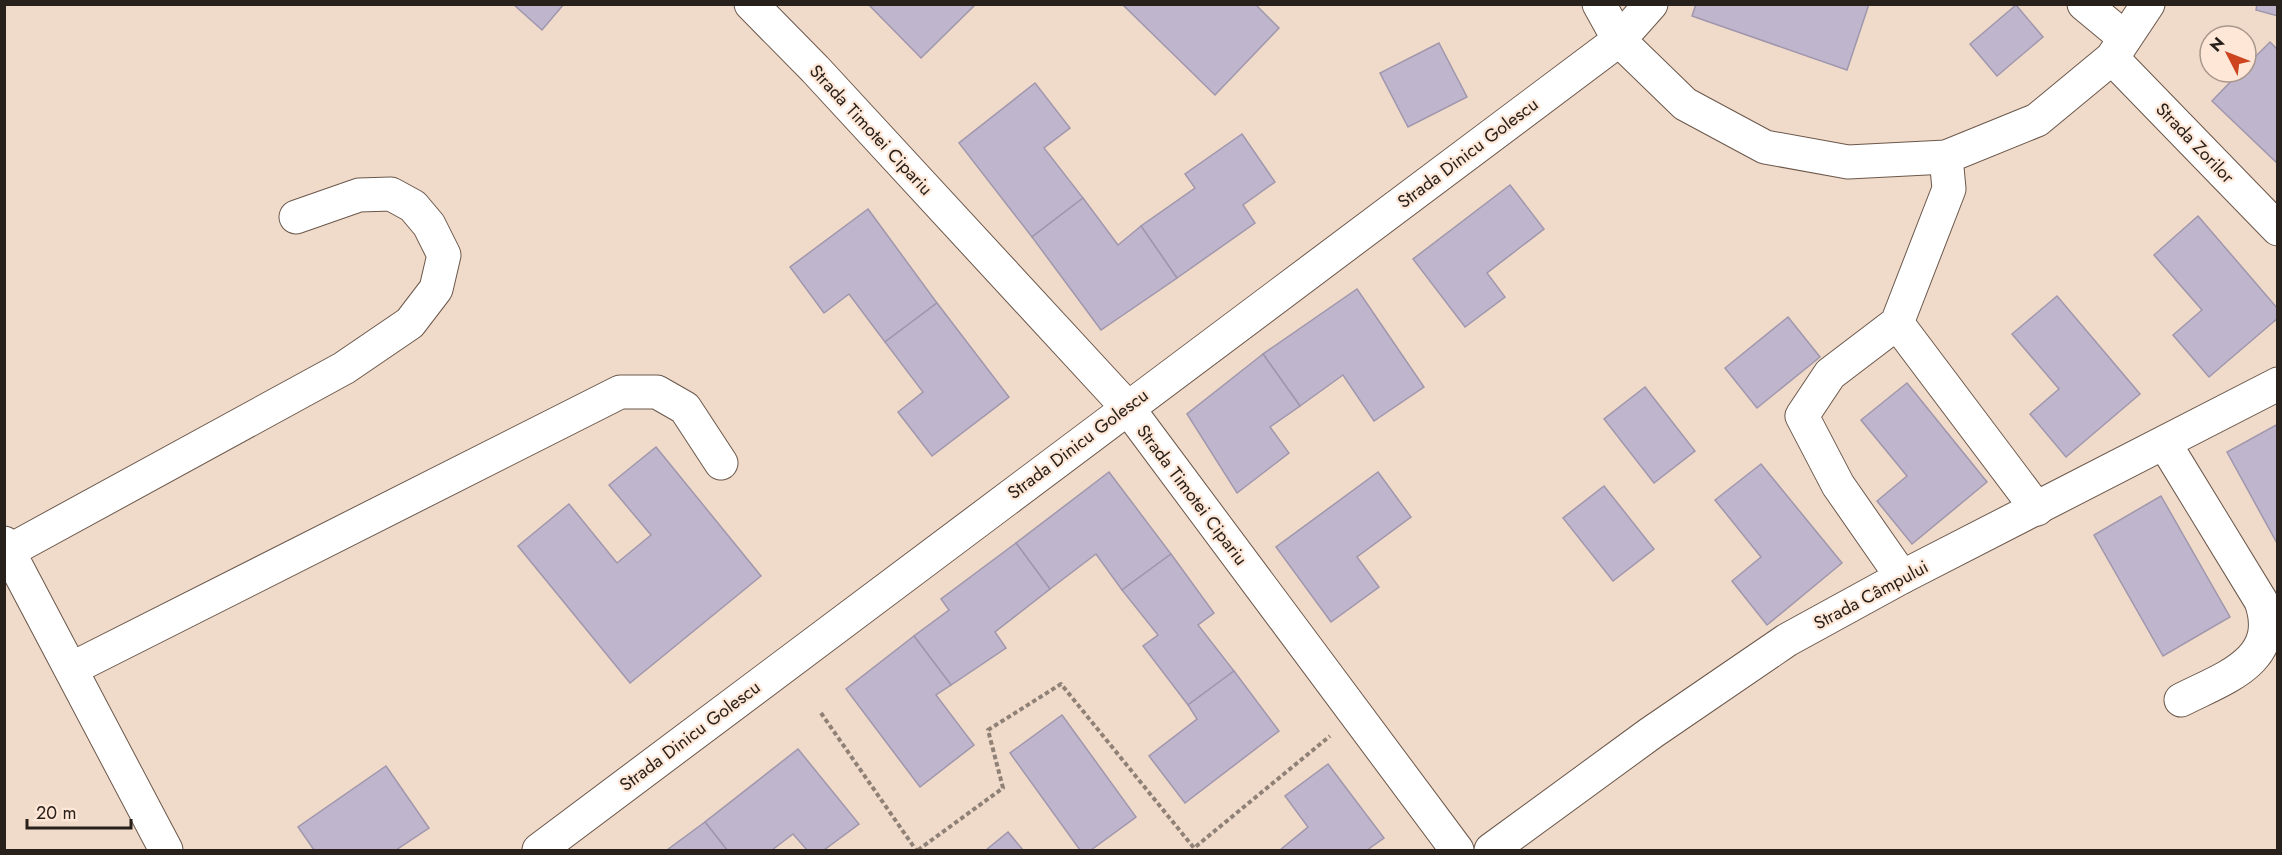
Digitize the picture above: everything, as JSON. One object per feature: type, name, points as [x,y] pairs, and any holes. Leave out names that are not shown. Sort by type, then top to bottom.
[{"type":"street","name":"Strada Timotei Cipariu","points":[[751,4],[815,69],[1127,407],[1457,850]]},
{"type":"street","points":[[1599,4],[1619,40],[1685,104],[1765,147],[1848,162],[1946,157],[2037,120],[2119,48],[2148,4]]},
{"type":"street","name":"Strada Dinicu Golescu","points":[[539,850],[1619,40],[1651,4]]},
{"type":"street","name":"Strada Zorilor","points":[[2084,4],[2119,48],[2277,230]]},
{"type":"street","points":[[1902,577],[1838,485],[1802,416],[1830,374],[1897,322],[1949,189],[1946,157]]},
{"type":"street","points":[[166,850],[7,547],[344,368],[410,323],[436,289],[444,255],[429,225],[413,206],[392,194],[359,195],[296,217]]},
{"type":"street","points":[[1897,322],[2037,509]]},
{"type":"street","name":"Strada Câmpului","points":[[1491,850],[1651,733],[1787,640],[1902,577],[2165,444],[2277,384]]},
{"type":"street","points":[[71,669],[620,393],[657,392],[685,408],[721,463]]},
{"type":"street","points":[[2165,444],[2260,601],[2268,626],[2266,639],[2253,659],[2240,669],[2181,700]]},
{"type":"path","points":[[820,713],[917,850],[1003,788],[988,730],[1061,684],[1194,848],[1356,715]]},
{"type":"building","points":[[513,4],[564,4],[542,30]]},
{"type":"building","points":[[868,4],[976,4],[921,58]]},
{"type":"building","points":[[1122,4],[1255,4],[1279,28],[1215,95]]},
{"type":"building","points":[[1696,4],[1869,4],[1847,70],[1692,16]]},
{"type":"building","points":[[2257,4],[2278,4],[2278,16],[2256,10]]},
{"type":"building","points":[[2016,5],[2043,37],[1997,76],[1970,44]]},
{"type":"building","points":[[2270,42],[2278,50],[2278,164],[2212,101],[2228,84],[2258,84],[2258,54]]},
{"type":"building","points":[[1439,43],[1467,97],[1408,127],[1380,73]]},
{"type":"building","points":[[1035,83],[1070,128],[1044,148],[1083,198],[1032,237],[959,143]]},
{"type":"building","points":[[1242,134],[1275,182],[1243,205],[1255,223],[1177,278],[1141,226],[1195,188],[1185,174]]},
{"type":"building","points":[[1510,185],[1544,229],[1487,273],[1505,297],[1465,327],[1413,259]]},
{"type":"building","points":[[1083,198],[1118,245],[1141,226],[1177,278],[1101,330],[1032,237]]},
{"type":"building","points":[[868,209],[937,303],[885,342],[849,294],[824,313],[790,267]]},
{"type":"building","points":[[2198,216],[2278,309],[2278,318],[2209,377],[2173,335],[2202,310],[2154,255]]},
{"type":"building","points":[[1357,289],[1424,387],[1374,421],[1343,375],[1300,406],[1263,354]]},
{"type":"building","points":[[2057,296],[2140,394],[2066,457],[2030,414],[2059,389],[2012,334]]},
{"type":"building","points":[[937,303],[1009,397],[932,456],[898,412],[923,392],[885,342]]},
{"type":"building","points":[[1788,317],[1820,357],[1757,408],[1725,368]]},
{"type":"building","points":[[1263,354],[1300,406],[1270,427],[1289,453],[1237,493],[1187,414]]},
{"type":"building","points":[[1907,383],[1987,482],[1912,544],[1877,501],[1907,476],[1861,420]]},
{"type":"building","points":[[1645,387],[1695,451],[1654,483],[1604,419]]},
{"type":"building","points":[[2278,424],[2278,545],[2227,452]]},
{"type":"building","points":[[656,447],[761,576],[630,683],[518,546],[569,504],[617,563],[651,535],[609,485]]},
{"type":"building","points":[[1761,464],[1842,563],[1767,625],[1732,581],[1761,557],[1715,500]]},
{"type":"building","points":[[1109,472],[1171,554],[1122,590],[1096,554],[1050,589],[1016,543]]},
{"type":"building","points":[[1378,472],[1411,517],[1357,557],[1379,587],[1331,622],[1276,547]]},
{"type":"building","points":[[1604,486],[1654,549],[1613,581],[1563,518]]},
{"type":"building","points":[[2161,496],[2230,617],[2163,656],[2094,535]]},
{"type":"building","points":[[1016,543],[1050,589],[995,632],[1006,648],[951,685],[914,636],[949,610],[941,599]]},
{"type":"building","points":[[1171,554],[1214,613],[1198,625],[1234,671],[1188,705],[1143,646],[1158,635],[1122,590]]},
{"type":"building","points":[[914,636],[951,685],[936,695],[974,745],[920,787],[846,689]]},
{"type":"building","points":[[1234,671],[1279,731],[1185,803],[1149,756],[1197,719],[1188,705]]},
{"type":"building","points":[[1062,715],[1136,817],[1091,850],[1080,850],[1010,753]]},
{"type":"building","points":[[798,749],[859,824],[824,850],[807,850],[793,834],[772,850],[727,850],[705,822]]},
{"type":"building","points":[[1328,764],[1384,838],[1367,850],[1280,850],[1308,827],[1285,796]]},
{"type":"building","points":[[386,766],[429,828],[396,850],[314,850],[298,827]]},
{"type":"building","points":[[705,822],[727,850],[667,850]]},
{"type":"building","points":[[1008,832],[1023,850],[986,850]]}]
